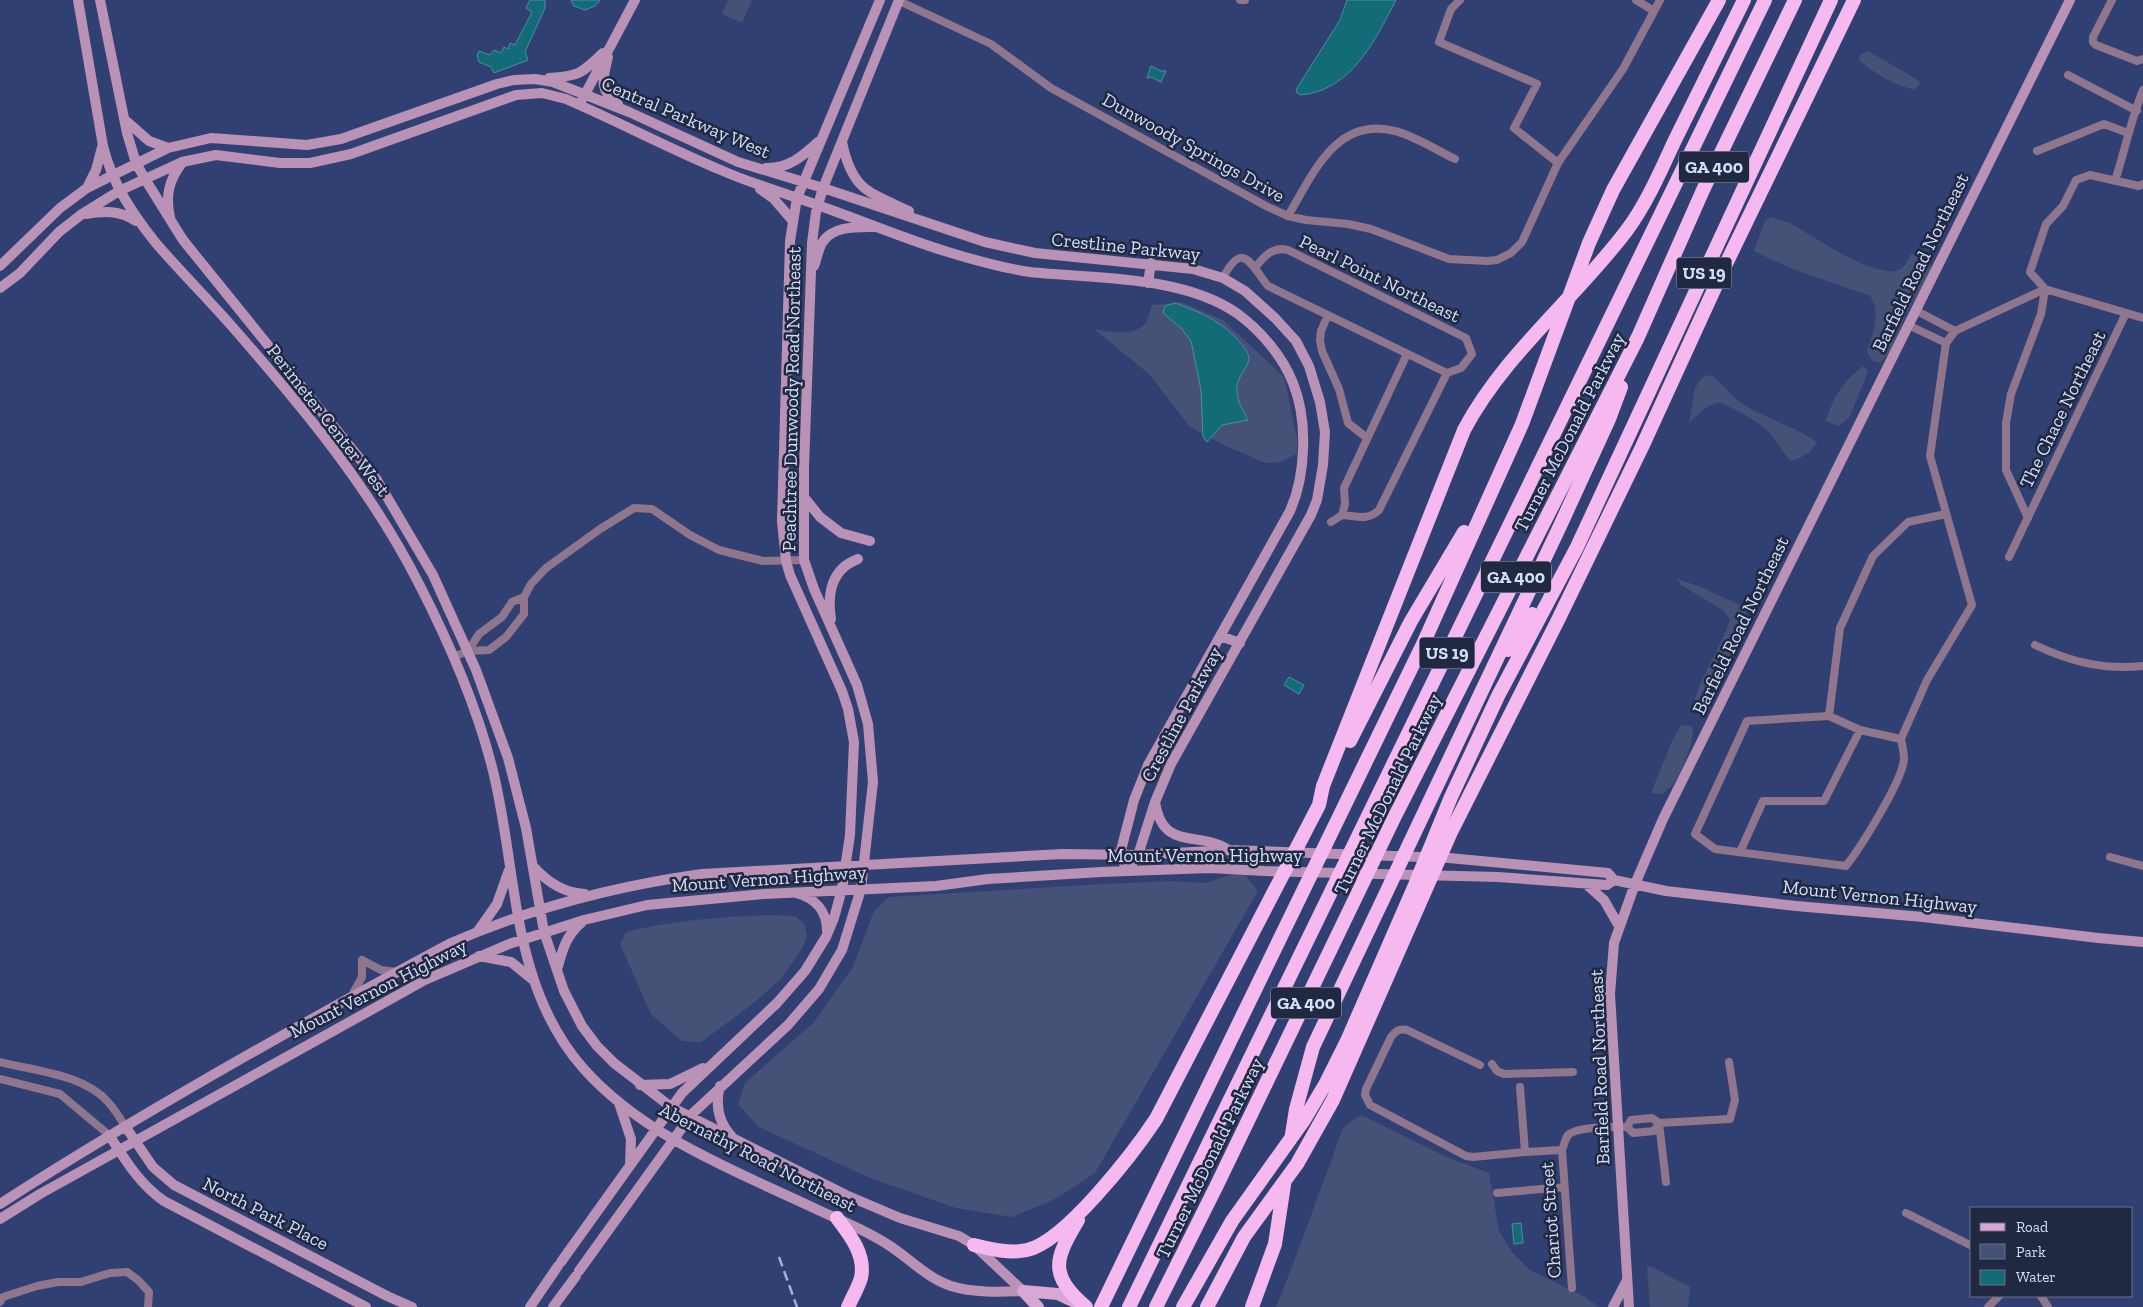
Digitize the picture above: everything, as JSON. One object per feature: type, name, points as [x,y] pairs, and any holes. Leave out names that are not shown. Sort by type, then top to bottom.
[{"type":"highway","name":"US 19","points":[[1101,1307],[1383,729],[1529,406],[1585,253],[1609,199],[1718,0]]},
{"type":"highway","points":[[1319,805],[1323,786],[1464,430],[1486,392],[1509,362],[1592,272],[1628,228],[1662,168],[1744,0]]},
{"type":"highway","name":"Turner McDonald Parkway","points":[[1129,1307],[1765,0]]},
{"type":"highway","name":"Turner McDonald Parkway","points":[[1156,1307],[1399,809],[1638,337],[1707,181],[1795,0]]},
{"type":"highway","name":"US 19","points":[[1577,546],[1831,0]]},
{"type":"highway","points":[[1207,1307],[1225,1270],[1252,1225],[1292,1171],[1316,1134],[1361,1039],[1451,832],[1558,620],[1642,447],[1723,270],[1854,0]]},
{"type":"highway","points":[[1252,1307],[1275,1244],[1296,1108],[1313,1047],[1609,419],[1638,337]]},
{"type":"highway","points":[[974,1244],[1000,1251],[1028,1250],[1048,1242],[1088,1205],[1146,1135],[1319,805],[1360,719],[1411,621],[1495,482]]},
{"type":"highway","points":[[1481,691],[1577,546]]},
{"type":"highway","points":[[1183,1307],[1232,1221],[1304,1120],[1326,1083],[1347,1041],[1451,797],[1498,696],[1577,546]]},
{"type":"highway","points":[[1086,1307],[1069,1293],[1062,1282],[1059,1261],[1064,1244],[1088,1205]]},
{"type":"highway","points":[[836,1218],[855,1244],[861,1261],[861,1278],[848,1307]]},
{"type":"main road","name":"Perimeter Center West","points":[[78,0],[103,146],[112,176],[119,191],[140,223],[172,262],[288,393],[356,478],[394,537],[419,583],[454,657],[480,726],[492,769],[518,918]]},
{"type":"main road","name":"Perimeter Center West","points":[[100,0],[123,118],[136,163],[145,179],[171,223],[381,486],[433,575],[468,651],[496,719],[510,764],[533,866],[540,911]]},
{"type":"main road","points":[[579,105],[635,0]]},
{"type":"main road","name":"Peachtree Dunwoody Road Northeast","points":[[530,1307],[671,1107],[710,1064],[792,987],[805,971],[827,934],[842,890],[846,866],[853,777],[854,742],[852,726],[842,691],[797,592],[786,561],[782,520],[790,241],[797,198],[880,0]]},
{"type":"main road","name":"Barfield Road Northeast","points":[[1629,1307],[1622,1127],[1610,994],[1612,956],[1619,926],[1635,884],[1671,804],[2070,0]]},
{"type":"main road","name":"Peachtree Dunwoody Road Northeast","points":[[553,1307],[689,1118],[720,1086],[788,1025],[819,989],[842,950],[861,889],[873,782],[868,724],[857,685],[814,589],[804,560],[804,498],[812,243],[818,204],[823,188],[899,1]]},
{"type":"main road","points":[[0,266],[60,208],[87,188],[168,148],[211,138],[308,145],[325,143],[497,84],[514,80],[569,77],[580,74],[611,45]]},
{"type":"main road","points":[[611,45],[604,76],[604,88],[608,97],[629,112]]},
{"type":"main road","name":"Central Parkway West","points":[[535,79],[553,82],[629,112],[753,167],[804,181]]},
{"type":"main road","name":"Central Parkway West","points":[[0,288],[20,273],[59,232],[82,214],[119,191],[182,162],[216,155],[280,163],[310,163],[351,154],[450,117],[516,95],[530,93],[553,96],[579,105],[697,160],[797,198]]},
{"type":"main road","points":[[123,118],[149,141],[168,148]]},
{"type":"main road","points":[[664,144],[671,132]]},
{"type":"main road","points":[[753,167],[770,168],[787,165],[801,158],[821,140]]},
{"type":"main road","points":[[842,141],[846,164],[852,176],[862,188],[949,230]]},
{"type":"main road","points":[[87,188],[96,170],[103,146]]},
{"type":"main road","points":[[171,223],[167,207],[168,188],[174,173],[182,162]]},
{"type":"main road","points":[[749,181],[774,199],[792,220]]},
{"type":"main road","name":"Crestline Parkway","points":[[804,181],[985,242],[1035,253],[1092,260],[1150,263],[1193,268],[1222,278],[1245,291],[1276,318],[1296,341],[1309,366],[1320,402],[1325,432],[1323,465],[1317,500],[1311,515],[1171,764],[1155,802],[1138,855],[1127,871]]},
{"type":"main road","name":"Crestline Parkway","points":[[797,198],[946,251],[980,260],[1027,271],[1148,283],[1198,294],[1238,314],[1267,341],[1283,363],[1294,384],[1304,443],[1294,501],[1148,764],[1134,800],[1120,854]]},
{"type":"main road","points":[[82,214],[114,212],[123,214],[140,223]]},
{"type":"main road","points":[[811,278],[822,243],[833,233],[848,228],[879,227]]},
{"type":"main road","points":[[980,260],[985,242]]},
{"type":"main road","points":[[1148,283],[1150,263]]},
{"type":"main road","points":[[804,498],[820,517],[841,533],[870,541]]},
{"type":"main road","points":[[833,632],[829,606],[829,591],[832,581],[841,570],[858,559]]},
{"type":"main road","points":[[1220,636],[1240,643]]},
{"type":"main road","points":[[1155,802],[1159,820],[1172,834],[1181,838],[1216,843],[1230,850]]},
{"type":"main road","name":"Mount Vernon Highway","points":[[0,1204],[109,1135],[451,943],[478,931],[588,894],[653,880],[702,874],[1063,854],[1138,855],[1230,850],[1272,850],[1449,858],[1608,873],[1614,880],[1666,891],[1923,916],[2143,942]]},
{"type":"main road","points":[[1120,854],[1127,871]]},
{"type":"main road","points":[[533,866],[548,880],[562,889],[576,894],[588,894]]},
{"type":"main road","points":[[478,931],[498,904],[510,867]]},
{"type":"main road","name":"Mount Vernon Highway","points":[[0,1219],[40,1194],[386,1000],[478,956],[522,939],[584,920],[654,904],[793,892],[936,886],[988,879],[1210,868],[1449,875],[1606,885],[1614,880]]},
{"type":"main road","points":[[1585,884],[1604,900],[1619,926]]},
{"type":"main road","points":[[793,892],[811,900],[821,909],[826,920],[827,934]]},
{"type":"main road","name":"Abernathy Road Northeast","points":[[540,911],[544,932],[556,971],[575,1014],[589,1037],[614,1063],[640,1085],[689,1118],[873,1206],[900,1218],[958,1236],[974,1244],[1038,1307]]},
{"type":"main road","name":"Abernathy Road Northeast","points":[[518,918],[532,979],[551,1021],[573,1055],[590,1075],[619,1102],[656,1129],[674,1140],[880,1239],[926,1273],[952,1286],[982,1290],[1058,1294],[1086,1307]]},
{"type":"main road","points":[[556,971],[568,938],[584,920]]},
{"type":"main road","points":[[478,956],[511,962],[532,979]]},
{"type":"main road","points":[[640,1085],[670,1084],[710,1064]]},
{"type":"main road","points":[[720,1086],[717,1101],[720,1116],[726,1130],[735,1140]]},
{"type":"main road","points":[[619,1102],[631,1139],[629,1166]]},
{"type":"main road","name":"North Park Place","points":[[125,1126],[134,1142],[160,1175],[174,1185],[412,1307]]},
{"type":"main road","name":"North Park Place","points":[[109,1135],[131,1170],[154,1194],[200,1221],[366,1307]]},
{"type":"main road","points":[[200,1221],[210,1204]]},
{"type":"main road","points":[[1613,1307],[1620,1295],[1628,1273]]},
{"type":"street","points":[[1240,0],[1245,0]]},
{"type":"street","points":[[1460,0],[1452,9],[1439,42],[1537,84],[1514,128],[1558,163]]},
{"type":"street","points":[[1636,0],[1654,11]]},
{"type":"street","name":"Dunwoody Springs Drive","points":[[899,1],[991,44],[1051,88],[1266,206],[1288,216],[1371,229],[1449,259],[1497,260],[1511,253],[1522,242],[1558,163],[1623,68],[1660,0]]},
{"type":"street","points":[[2112,0],[2093,37],[2093,42],[2096,45],[2137,61],[2143,58]]},
{"type":"street","points":[[2068,75],[2137,111]]},
{"type":"street","points":[[2115,181],[2124,154],[2128,133],[2143,90]]},
{"type":"street","points":[[2036,151],[2104,124],[2128,133]]},
{"type":"street","points":[[1288,216],[1316,170],[1331,150],[1340,140],[1350,134],[1366,129],[1381,128],[1397,132],[1455,158]]},
{"type":"street","points":[[1901,739],[1860,730],[1829,716],[1747,721],[1695,834],[1715,849],[1846,866],[1861,846],[1899,776],[1904,759],[1901,739],[1927,680],[1972,606],[1930,456],[1946,343],[1955,331],[2045,289],[2030,272],[2046,224],[2063,206],[2076,180],[2090,175],[2139,186],[2143,184]]},
{"type":"street","name":"Pearl Point Northeast","points":[[1255,268],[1272,251],[1278,249],[1288,250],[1466,338],[1472,354],[1461,368],[1447,373]]},
{"type":"street","points":[[1222,278],[1230,264],[1243,258],[1252,262],[1268,286],[1447,373],[1379,510],[1373,516],[1342,516],[1331,522]]},
{"type":"street","name":"The Chace Northeast","points":[[2028,518],[2006,470],[2006,423],[2011,394],[2041,314],[2045,289],[2143,318]]},
{"type":"street","points":[[1915,310],[1955,331]]},
{"type":"street","name":"The Chace Northeast","points":[[2009,557],[2126,313]]},
{"type":"street","points":[[1328,315],[1321,331],[1322,351],[1339,389],[1348,423],[1368,438]]},
{"type":"street","points":[[1908,325],[1946,343]]},
{"type":"street","points":[[1342,516],[1345,504],[1344,488],[1407,354]]},
{"type":"street","points":[[454,657],[468,651],[489,650],[506,637],[524,614],[524,596],[531,584],[546,568],[600,529],[634,508],[652,509],[719,550],[763,561],[804,560]]},
{"type":"street","points":[[1829,716],[1840,628],[1873,556],[1908,522],[1946,514]]},
{"type":"street","points":[[468,651],[479,634],[502,617],[512,602],[524,596]]},
{"type":"street","points":[[2035,646],[2062,658],[2089,665],[2120,668],[2143,666]]},
{"type":"street","points":[[1740,852],[1763,801],[1824,801],[1860,730]]},
{"type":"street","points":[[2110,857],[2143,866]]},
{"type":"street","points":[[350,999],[362,977],[362,960],[381,970],[397,972]]},
{"type":"street","points":[[1480,1065],[1407,1030],[1401,1029],[1396,1031],[1387,1046],[1366,1089],[1367,1101],[1370,1105],[1473,1158],[1562,1150],[1569,1135],[1578,1130],[1622,1127],[1633,1133],[1645,1132],[1654,1131],[1660,1123]]},
{"type":"street","points":[[0,1062],[64,1076],[83,1084],[108,1102],[125,1126]]},
{"type":"street","points":[[1622,1127],[1631,1120],[1652,1118],[1660,1123],[1730,1119],[1735,1100],[1729,1062]]},
{"type":"street","points":[[1492,1064],[1497,1071],[1504,1074],[1573,1072]]},
{"type":"street","points":[[0,1079],[60,1094],[109,1135]]},
{"type":"street","points":[[1520,1087],[1525,1152]]},
{"type":"street","points":[[1660,1123],[1666,1182]]},
{"type":"street","name":"Chariot Street","points":[[1562,1150],[1572,1288]]},
{"type":"street","points":[[1497,1193],[1564,1187]]},
{"type":"street","points":[[1906,1213],[1970,1245]]},
{"type":"street","points":[[1,1298],[37,1286],[58,1282],[81,1282],[110,1273],[127,1272],[149,1292],[148,1307]]},
{"type":"street","points":[[1988,1307],[1998,1297]]},
{"type":"green space","points":[[728,0],[752,0],[742,23],[722,14]]},
{"type":"green space","points":[[1868,51],[1920,82],[1915,90],[1885,78],[1859,60],[1861,54]]},
{"type":"green space","points":[[1770,217],[1792,224],[1828,246],[1872,268],[1885,271],[1899,270],[1907,262],[1911,254],[1921,255],[1932,267],[1904,319],[1891,349],[1880,363],[1872,360],[1867,352],[1876,316],[1874,302],[1870,296],[1790,268],[1754,251],[1764,223]]},
{"type":"green space","points":[[1181,302],[1223,320],[1284,377],[1297,438],[1297,454],[1280,462],[1265,463],[1224,445],[1190,427],[1149,374],[1094,329],[1121,332],[1134,331],[1145,324],[1152,305]]},
{"type":"green space","points":[[1864,366],[1868,372],[1849,418],[1838,426],[1826,421],[1840,390],[1850,377]]},
{"type":"green space","points":[[1711,375],[1739,401],[1808,436],[1817,442],[1815,446],[1806,454],[1791,461],[1767,430],[1744,414],[1719,402],[1705,408],[1689,423],[1695,388],[1703,377]]},
{"type":"green space","points":[[1677,579],[1701,587],[1746,608],[1742,632],[1733,655],[1710,699],[1702,703],[1695,699],[1698,689],[1730,620],[1724,611],[1681,585]]},
{"type":"green space","points":[[1681,725],[1692,726],[1693,731],[1684,763],[1673,784],[1663,794],[1651,793],[1672,741]]},
{"type":"green space","points":[[1242,871],[1258,891],[1095,1173],[1055,1199],[1012,1217],[956,1208],[870,1178],[759,1127],[738,1104],[745,1083],[813,1023],[853,967],[874,911],[889,897],[1104,884],[1173,881],[1205,883]]},
{"type":"green space","points":[[771,915],[795,916],[804,924],[807,935],[803,947],[782,978],[750,1006],[701,1042],[682,1041],[651,1014],[620,944],[626,932],[698,920]]},
{"type":"green space","points":[[1361,1115],[1449,1158],[1489,1173],[1499,1231],[1512,1252],[1530,1270],[1585,1297],[1599,1307],[1276,1307],[1343,1128]]},
{"type":"green space","points":[[1650,1266],[1690,1287],[1688,1307],[1650,1307],[1647,1267]]},
{"type":"water","points":[[530,0],[545,0],[545,8],[525,52],[528,60],[494,73],[491,67],[479,62],[477,55],[479,51],[490,55],[494,50],[501,53],[504,47],[508,49],[510,43],[515,45],[532,12],[526,8]]},
{"type":"water","points":[[571,0],[600,0],[595,6],[585,10],[574,6]]},
{"type":"water","points":[[1347,0],[1396,0],[1370,46],[1360,61],[1348,73],[1334,84],[1319,91],[1301,95],[1296,92],[1297,88],[1340,20]]},
{"type":"water","points":[[1151,66],[1161,71],[1166,71],[1161,82],[1151,77],[1147,78]]},
{"type":"water","points":[[1175,303],[1204,315],[1229,331],[1245,349],[1249,359],[1237,388],[1238,399],[1248,420],[1222,425],[1207,442],[1203,437],[1201,390],[1191,341],[1181,328],[1163,313],[1165,306]]},
{"type":"water","points":[[1289,677],[1304,685],[1299,694],[1284,685]]},
{"type":"water","points":[[1521,1223],[1523,1243],[1514,1244],[1512,1224]]},
{"type":"railway","points":[[779,1257],[797,1307]]}]
